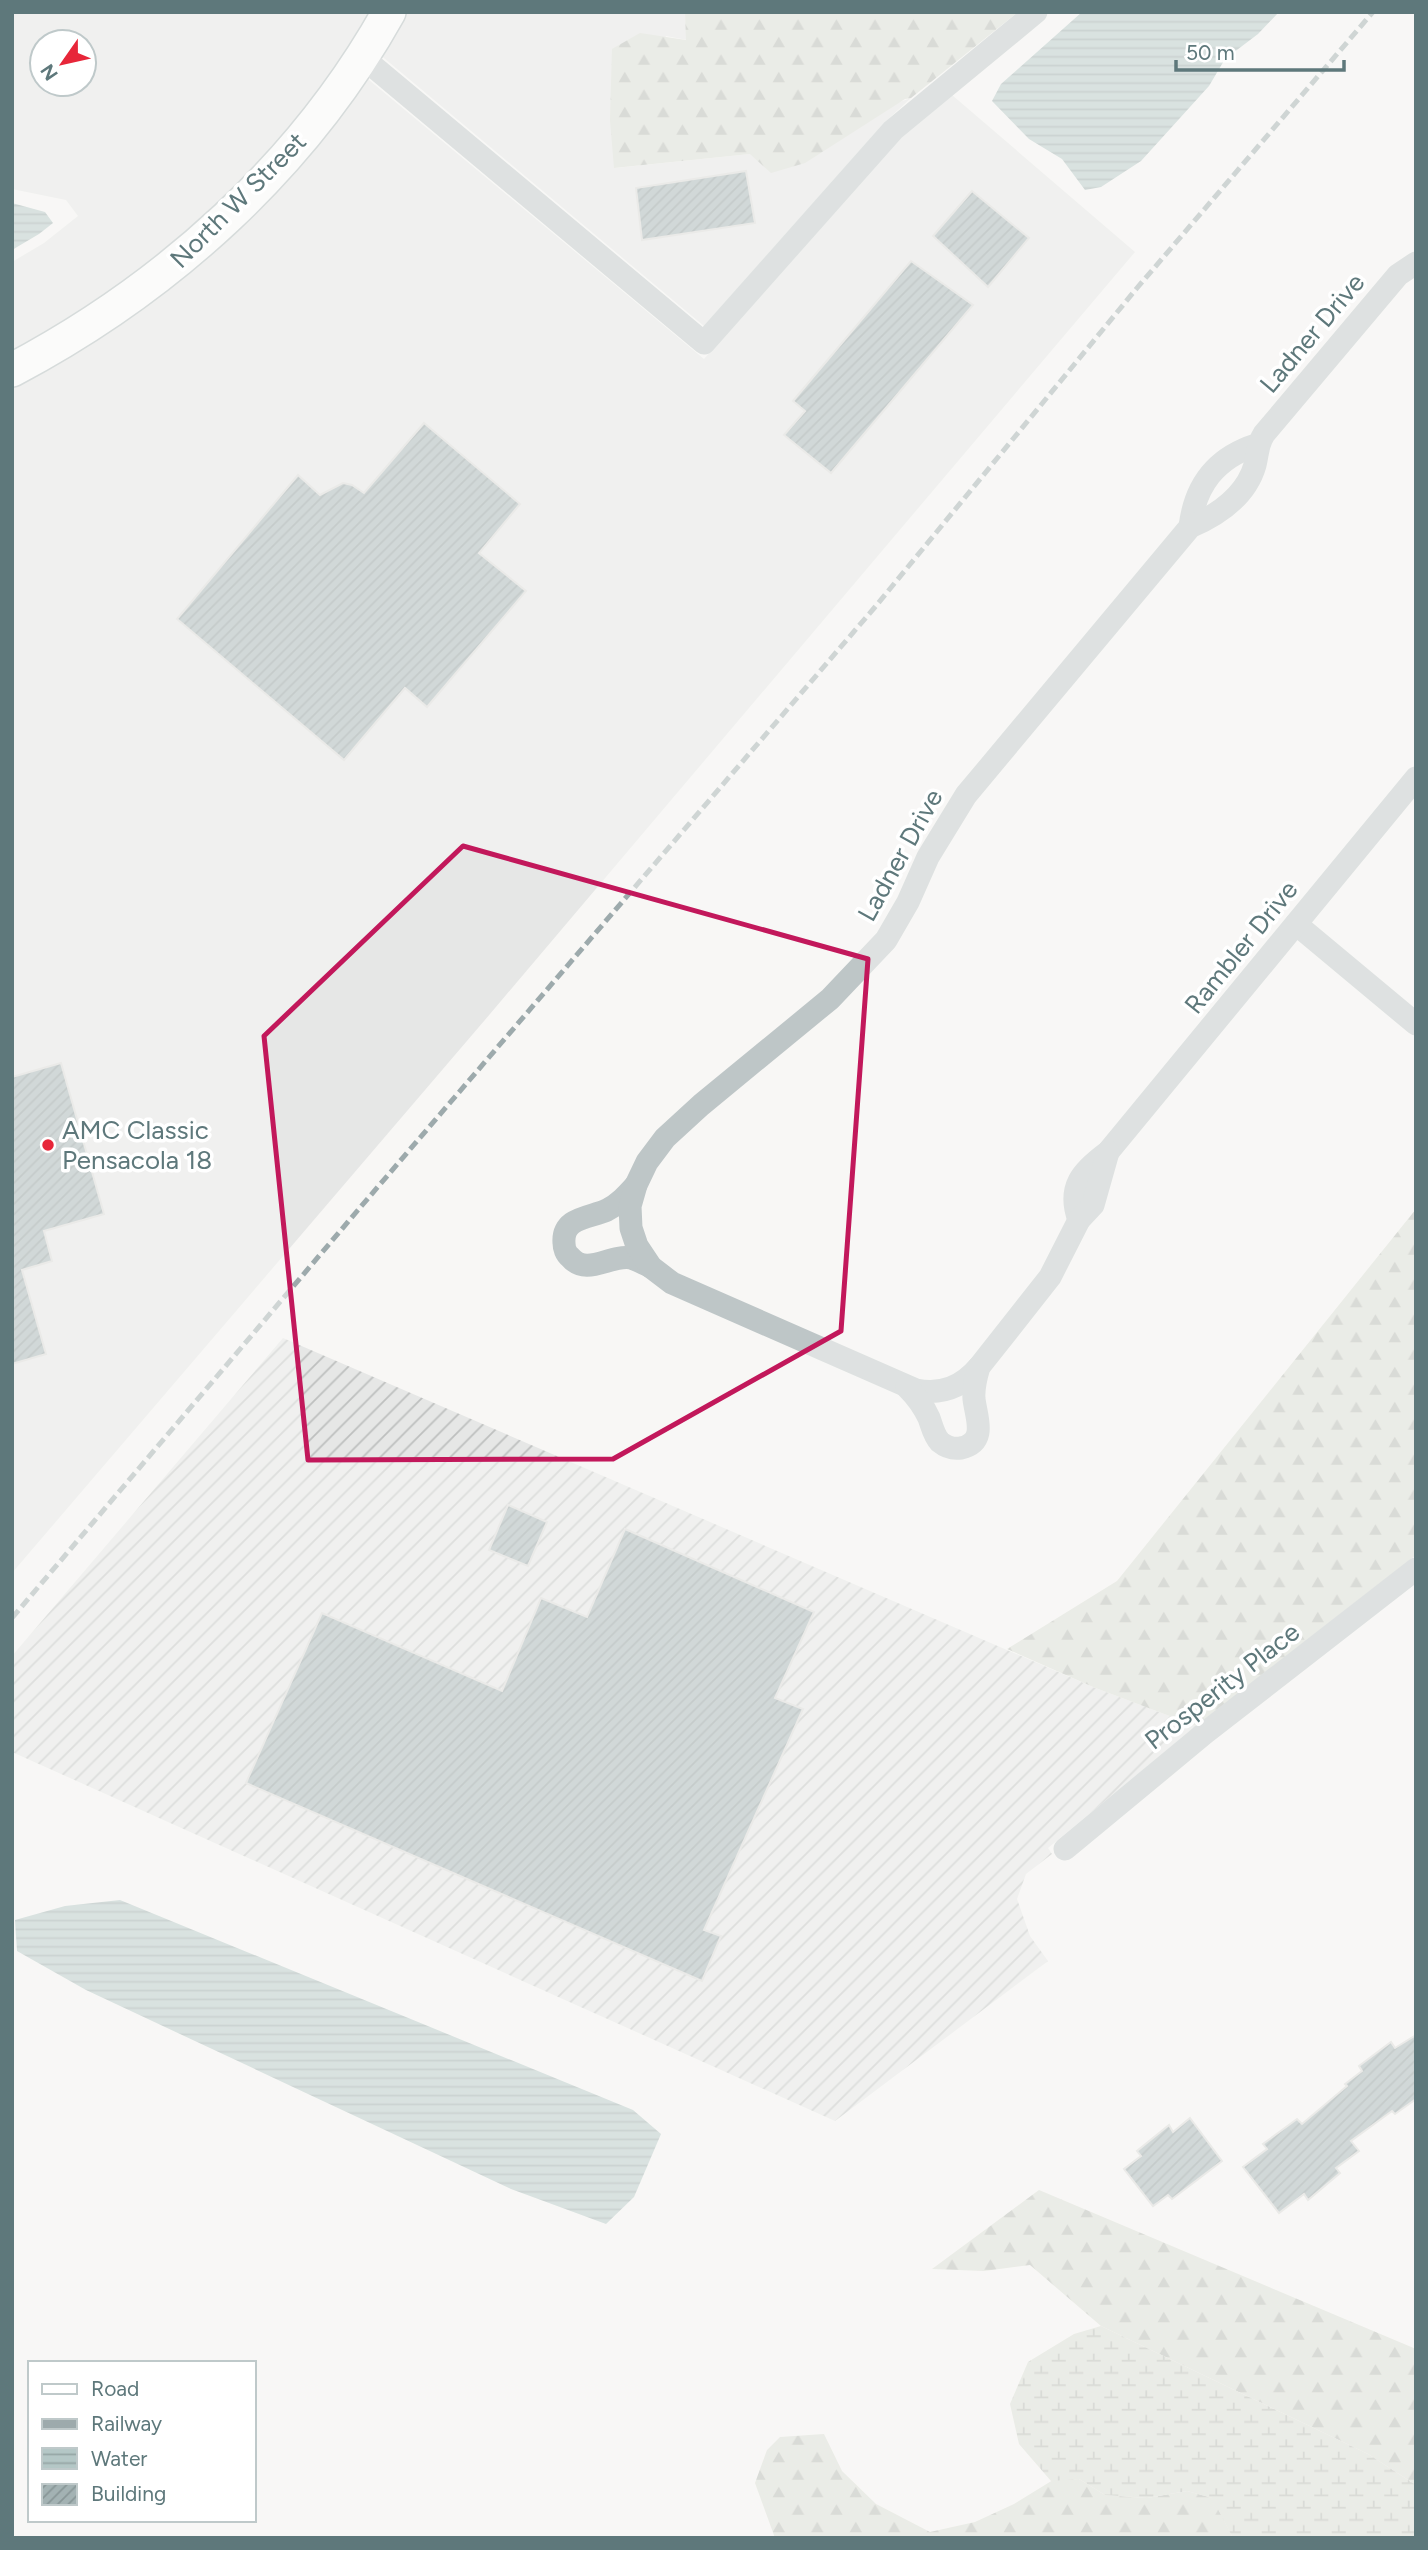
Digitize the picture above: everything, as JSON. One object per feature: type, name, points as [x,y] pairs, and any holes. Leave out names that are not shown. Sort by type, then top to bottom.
[{"type":"main road","name":"North W Street","points":[[12,370],[50,350],[108,313],[164,273],[216,228],[265,180],[301,139],[362,57],[389,12]]},
{"type":"street","points":[[362,57],[704,343],[893,130],[1036,12]]},
{"type":"street","name":"Ladner Drive","points":[[1190,527],[1193,505],[1201,486],[1221,463],[1238,451],[1256,445],[1398,275],[1416,263]]},
{"type":"street","name":"Ladner Drive","points":[[651,1267],[637,1246],[631,1228],[631,1206],[636,1185],[647,1162],[665,1138],[830,999],[886,940],[908,902],[928,857],[966,795],[1190,527],[1212,518],[1230,504],[1251,478],[1256,461],[1256,445]]},
{"type":"street","name":"Rambler Drive","points":[[907,1387],[925,1392],[951,1389],[967,1380],[979,1367],[1050,1278],[1079,1220],[1093,1205],[1108,1152],[1416,778]]},
{"type":"street","points":[[1296,924],[1416,1024]]},
{"type":"street","name":"Ladner Drive","points":[[636,1185],[624,1199],[606,1210],[577,1219],[569,1226],[564,1236],[564,1246],[569,1257],[578,1264],[590,1266],[615,1258],[631,1258],[651,1267],[687,1291],[907,1387]]},
{"type":"street","points":[[907,1387],[926,1411],[940,1442],[958,1448],[969,1445],[977,1437],[980,1426],[974,1397],[979,1367]]},
{"type":"street","name":"Prosperity Place","points":[[1065,1849],[1205,1733],[1416,1569]]},
{"type":"highlighted area","points":[[463,846],[868,959],[841,1331],[613,1459],[308,1460],[264,1036]]},
{"type":"shaded area","points":[[12,12],[376,12],[300,122],[156,264],[12,357],[12,262],[44,243],[78,216],[66,200],[12,189]]},
{"type":"shaded area","points":[[403,12],[685,12],[687,40],[666,36],[615,168],[750,154],[911,98],[884,123],[704,326],[378,53]]},
{"type":"shaded area","points":[[363,75],[704,359],[901,137],[952,95],[1135,252],[490,1014],[12,1573],[12,383],[55,360]]},
{"type":"shaded area","points":[[283,1338],[1093,1687],[1196,1726],[1048,1848],[1052,1854],[1026,1874],[1017,1899],[1030,1936],[1048,1961],[835,2121],[12,1752],[12,1656]]},
{"type":"green space","points":[[685,12],[1018,12],[911,98],[905,99],[805,163],[771,173],[750,154],[614,168],[610,120],[612,49],[640,33],[686,40]]},
{"type":"green space","points":[[1416,1209],[1416,1555],[1196,1726],[1093,1687],[1007,1649],[1117,1581]]},
{"type":"green space","points":[[1039,2190],[1416,2349],[1416,2485],[1368,2454],[1101,2326],[1030,2265],[984,2271],[932,2269]]},
{"type":"green space","points":[[1101,2326],[1368,2454],[1416,2485],[1416,2534],[1412,2538],[1233,2538],[1212,2498],[1187,2491],[1147,2498],[1105,2495],[1079,2479],[1051,2481],[1019,2444],[1010,2404],[1028,2362],[1074,2334]]},
{"type":"green space","points":[[824,2434],[842,2471],[876,2504],[930,2532],[975,2522],[1014,2504],[1053,2480],[1079,2479],[1105,2495],[1147,2498],[1187,2491],[1213,2498],[1233,2538],[775,2538],[755,2483],[767,2450],[780,2437]]},
{"type":"water","points":[[1082,12],[1279,12],[1258,34],[1225,59],[1209,86],[1141,161],[1101,187],[1085,190],[1062,159],[1029,139],[992,101],[1001,84]]},
{"type":"water","points":[[12,203],[45,212],[53,223],[12,250]]},
{"type":"water","points":[[120,1900],[633,2110],[661,2134],[634,2197],[606,2224],[511,2189],[86,1990],[17,1951],[15,1920],[65,1906]]},
{"type":"building","points":[[746,171],[755,223],[642,240],[636,188]]},
{"type":"building","points":[[972,191],[1029,238],[988,287],[933,236]]},
{"type":"building","points":[[911,261],[973,305],[831,473],[784,435],[805,411],[793,401]]},
{"type":"building","points":[[424,423],[520,504],[479,553],[526,591],[427,707],[405,688],[344,760],[177,619],[298,475],[320,495],[343,483],[364,493]]},
{"type":"building","name":"AMC Classic Pensacola 18","points":[[61,1063],[104,1214],[44,1231],[52,1261],[22,1270],[46,1354],[12,1364],[12,1077]]},
{"type":"building","points":[[508,1505],[547,1522],[528,1566],[489,1550]]},
{"type":"building","points":[[625,1529],[814,1612],[775,1698],[803,1709],[704,1930],[721,1936],[702,1981],[246,1783],[322,1613],[502,1691],[541,1598],[587,1617]]},
{"type":"building","points":[[1416,2035],[1416,2099],[1395,2114],[1392,2111],[1351,2141],[1359,2151],[1336,2168],[1340,2173],[1308,2200],[1304,2194],[1279,2213],[1243,2167],[1267,2149],[1263,2144],[1297,2119],[1302,2124],[1347,2086],[1345,2084],[1362,2071],[1359,2066],[1391,2042],[1395,2048]]},
{"type":"building","points":[[1190,2118],[1222,2161],[1172,2199],[1168,2195],[1153,2206],[1124,2169],[1141,2156],[1137,2151],[1169,2125],[1173,2132]]},
{"type":"railway","points":[[12,1618],[875,607],[1137,288],[1373,12]]},
{"type":"place","name":"AMC Classic Pensacola 18","points":[[48,1145]]}]
